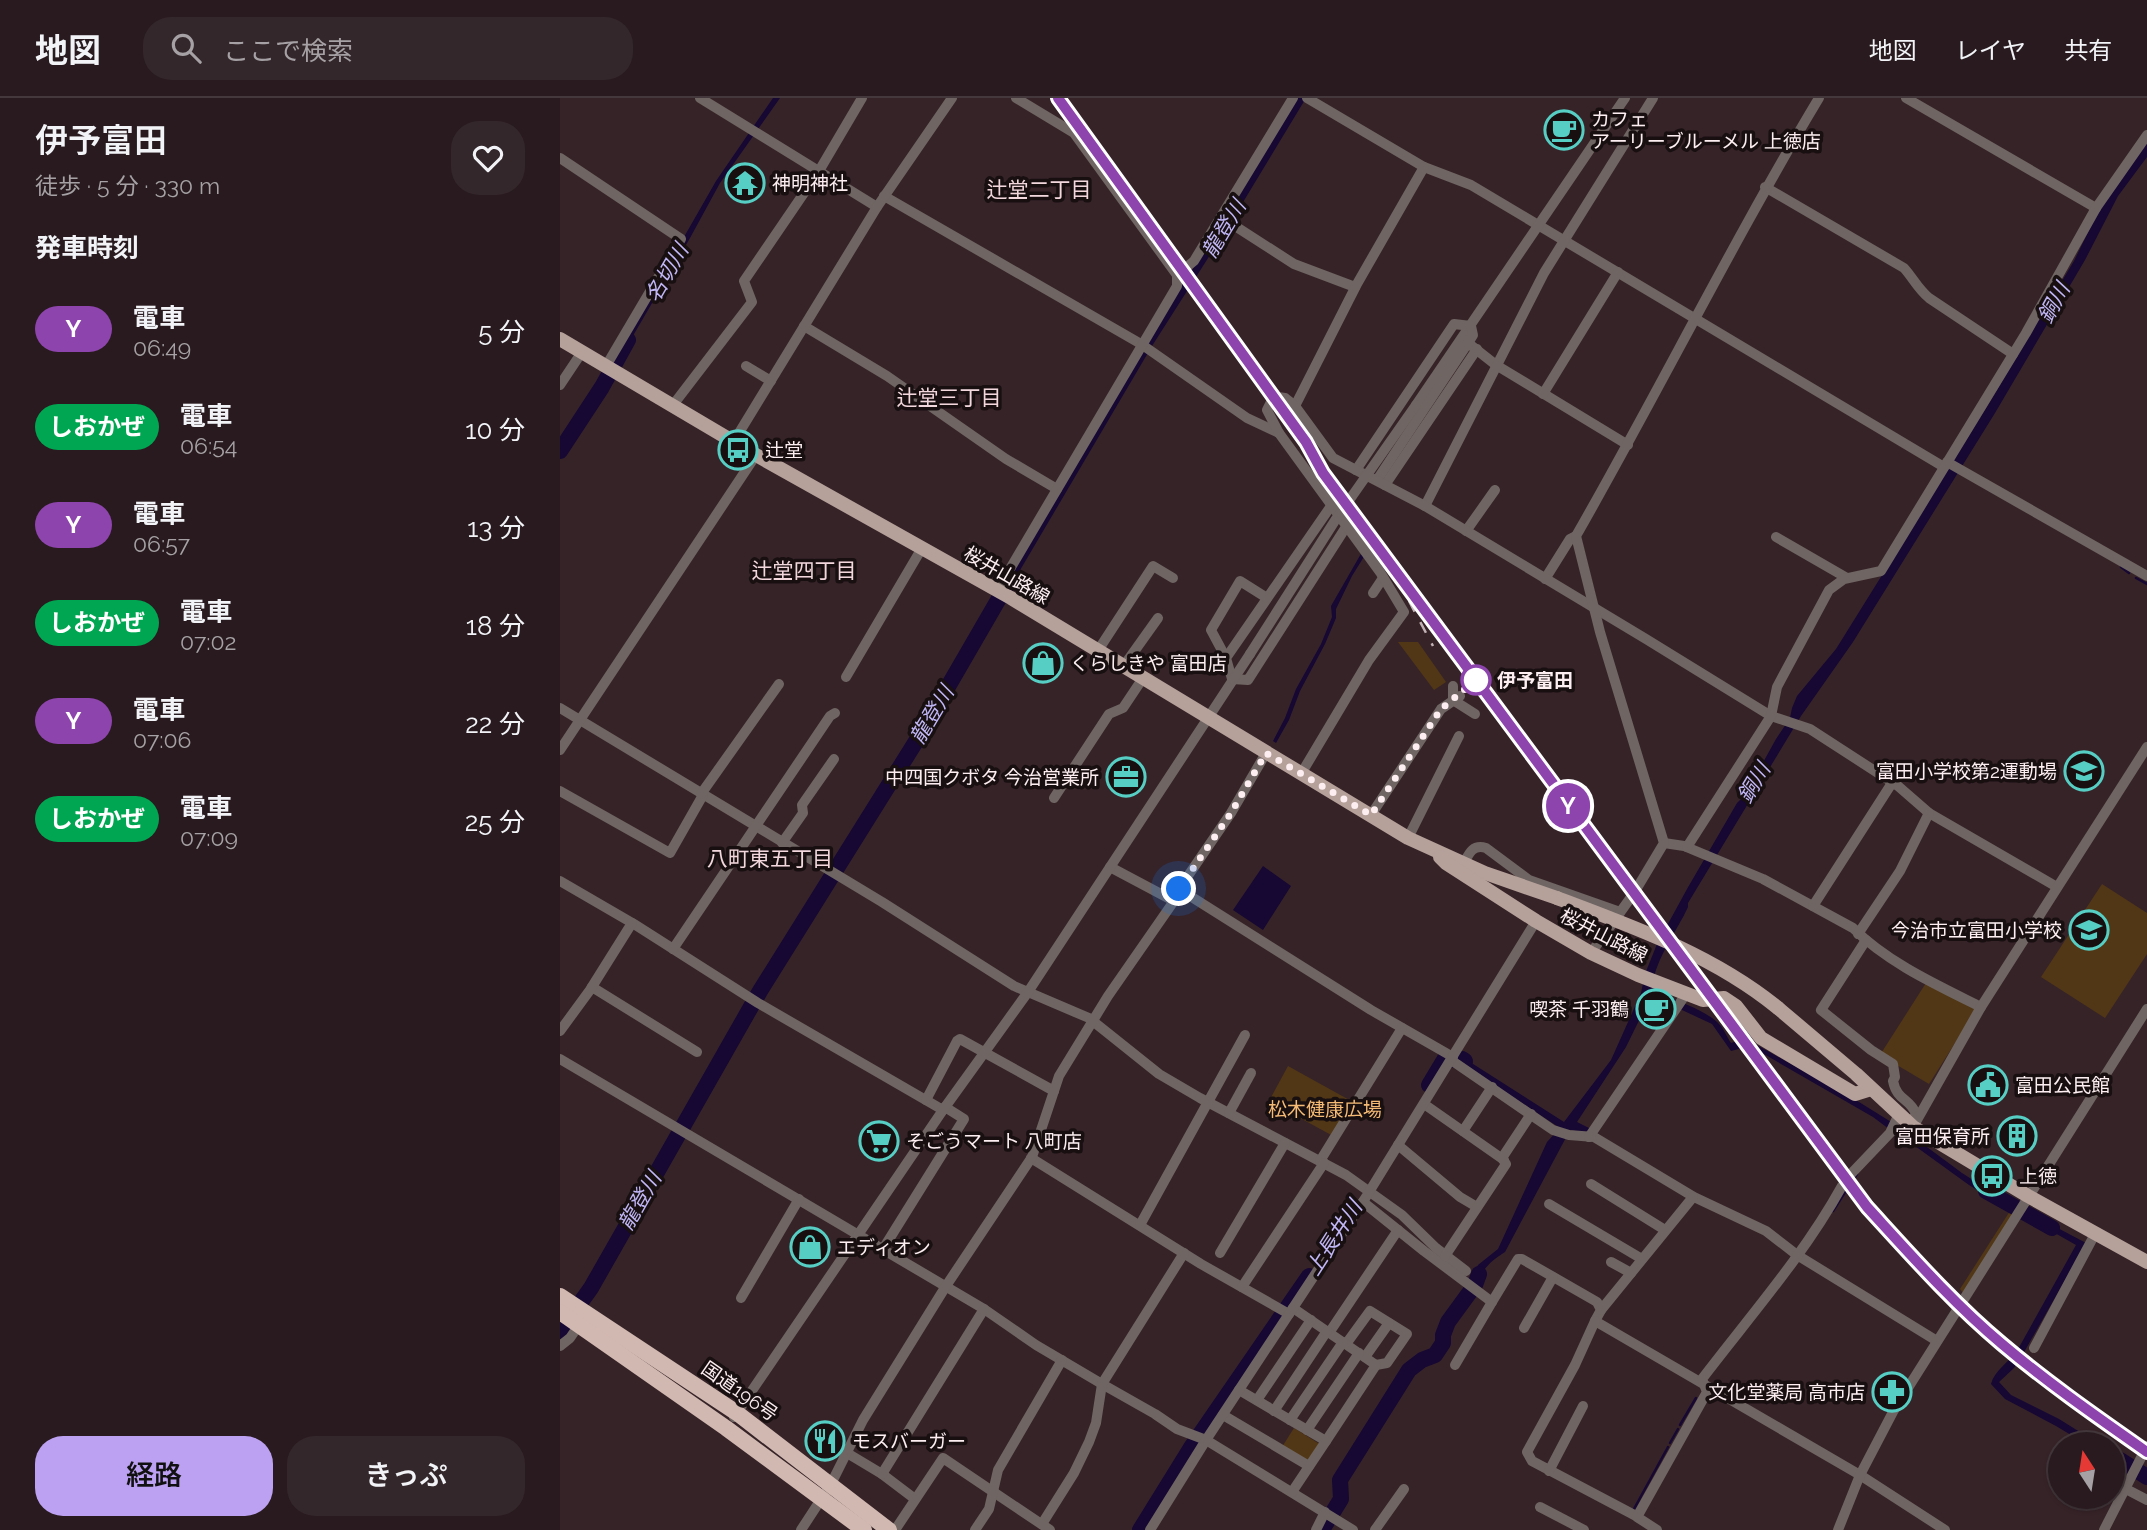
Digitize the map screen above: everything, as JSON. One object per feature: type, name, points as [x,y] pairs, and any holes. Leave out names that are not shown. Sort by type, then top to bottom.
[{"type":"highway","name":"国道196号","points":[[563,1306],[737,1413],[826,1491],[864,1530]]},
{"type":"highway","name":"国道196号","points":[[582,1318],[726,1428],[889,1530]]},
{"type":"main road","name":"桜井山路線","points":[[560,339],[756,455],[997,591],[1408,838],[1495,876],[1692,952],[1778,1008],[1856,1074],[1907,1122],[2028,1196],[2147,1262]]},
{"type":"main road","name":"桜井山路線","points":[[1433,848],[1446,863],[1591,953],[1703,1000],[1724,998],[1736,1006],[1760,1038],[1855,1094],[1871,1089]]},
{"type":"street","points":[[700,98],[877,207]]},
{"type":"street","points":[[673,405],[752,302],[744,281],[819,171],[862,98]]},
{"type":"street","points":[[734,441],[877,207],[952,98]]},
{"type":"street","points":[[997,591],[1177,286],[1177,275],[1074,133],[1016,98]]},
{"type":"street","points":[[1177,275],[1194,261],[1293,98]]},
{"type":"street","points":[[1307,98],[1424,167],[1471,185],[1946,465],[2147,576]]},
{"type":"street","points":[[726,1428],[944,1108],[1028,992],[1336,519],[1625,98]]},
{"type":"street","points":[[1425,506],[1544,273],[1653,98]]},
{"type":"street","points":[[1545,579],[1570,539],[1576,536],[1628,445],[1765,187],[1819,98]]},
{"type":"street","points":[[1906,98],[1925,103],[2096,208]]},
{"type":"street","points":[[1687,847],[1771,716],[1777,687],[1829,590],[1847,578],[1881,571],[2013,354],[2096,208],[2147,135]]},
{"type":"street","points":[[560,158],[681,239],[606,366]]},
{"type":"street","points":[[1295,407],[1355,287],[1424,167]]},
{"type":"street","points":[[1765,187],[1904,268],[1917,288],[1929,298],[2013,354]]},
{"type":"street","points":[[884,196],[1141,345],[1247,418],[1279,433]]},
{"type":"street","points":[[1221,217],[1294,264],[1355,287]]},
{"type":"street","points":[[1543,394],[1618,272]]},
{"type":"street","points":[[1356,470],[1454,324],[1471,326]]},
{"type":"street","points":[[804,326],[887,376],[1006,458],[1057,489]]},
{"type":"street","points":[[1381,483],[1473,346],[1471,326]]},
{"type":"street","points":[[1473,346],[1496,365],[1628,445]]},
{"type":"street","points":[[560,385],[582,352]]},
{"type":"street","points":[[746,366],[771,381]]},
{"type":"street","points":[[1301,774],[1369,660],[1404,612],[1383,578],[1279,433],[1267,410],[1270,402],[1278,397],[1285,398],[1295,407],[1334,458],[1425,506],[1771,716],[1810,729],[1892,783],[1929,813],[2057,887]]},
{"type":"street","points":[[560,750],[756,455]]},
{"type":"street","points":[[1466,531],[1495,490]]},
{"type":"street","points":[[1226,658],[1331,506]]},
{"type":"street","points":[[1232,679],[1248,680],[1346,527]]},
{"type":"street","points":[[1576,536],[1594,609],[1664,843],[1591,953]]},
{"type":"street","points":[[1776,537],[1847,578]]},
{"type":"street","points":[[846,677],[922,548]]},
{"type":"street","points":[[1097,652],[1153,566],[1173,578]]},
{"type":"street","points":[[1373,593],[1383,578]]},
{"type":"street","points":[[1232,679],[1226,658],[1211,630],[1240,581],[1267,598]]},
{"type":"street","points":[[1123,667],[1158,618]]},
{"type":"street","points":[[1054,798],[1109,714],[1123,708],[1143,678]]},
{"type":"street","points":[[560,791],[670,853],[702,794],[779,684]]},
{"type":"street","points":[[1371,815],[1441,709],[1455,694],[1475,714]]},
{"type":"street","points":[[560,708],[882,902],[1014,986],[1092,1021],[1159,1074],[1370,1191],[1402,1215],[1445,1262],[1492,1302]]},
{"type":"street","points":[[673,949],[830,716],[835,713]]},
{"type":"street","points":[[1408,838],[1459,736]]},
{"type":"street","points":[[1907,1122],[2146,750]]},
{"type":"street","points":[[802,1530],[863,1420],[946,1286],[1031,1158],[1059,1076],[1092,1021],[1231,813],[1266,753]]},
{"type":"street","points":[[782,843],[803,813],[802,805],[834,759]]},
{"type":"street","points":[[1813,906],[1892,783]]},
{"type":"street","points":[[1849,1176],[1890,1133],[1916,1114],[1913,1107],[1895,1092],[1892,1081],[1895,1077],[1893,1064],[1821,1010],[1900,872],[1929,813]]},
{"type":"street","points":[[1664,843],[1687,847],[1763,879],[1853,928],[1903,966],[1981,1007]]},
{"type":"street","points":[[1464,863],[1473,849],[1480,846],[1529,880],[1620,912]]},
{"type":"street","points":[[1110,867],[1174,901]]},
{"type":"street","points":[[560,881],[758,1003],[964,1119],[883,1249]]},
{"type":"street","points":[[1179,889],[1452,1058],[1553,1130],[1569,1135],[1594,1137],[1693,1197],[1766,1231],[1797,1255],[1937,1342]]},
{"type":"street","points":[[1150,1530],[1370,1191],[1536,921]]},
{"type":"street","points":[[560,1031],[592,987],[632,923]]},
{"type":"street","points":[[592,987],[697,1052]]},
{"type":"street","points":[[1589,1137],[1686,994]]},
{"type":"street","points":[[1838,1530],[1860,1475],[1894,1410],[2147,1009]]},
{"type":"street","points":[[1242,1287],[1322,1162],[1402,1028]]},
{"type":"street","points":[[1140,1225],[1245,1035]]},
{"type":"street","points":[[926,1100],[960,1039],[1054,1091]]},
{"type":"street","points":[[560,1059],[984,1308],[1062,1360],[1177,1429],[1206,1440],[1353,1530]]},
{"type":"street","points":[[1229,1113],[1251,1073]]},
{"type":"street","points":[[1463,1131],[1492,1087]]},
{"type":"street","points":[[1424,1104],[1504,1160]]},
{"type":"street","points":[[1445,1262],[1506,1164],[1503,1158],[1531,1114]]},
{"type":"street","points":[[1220,1253],[1285,1143]]},
{"type":"street","points":[[1398,1146],[1460,1197],[1477,1207]]},
{"type":"street","points":[[1031,1158],[1242,1287],[1311,1320],[1345,1343],[1376,1365],[1387,1363],[1407,1334],[1370,1311],[1345,1343],[1317,1380],[1290,1420]]},
{"type":"street","points":[[1591,1184],[1665,1230]]},
{"type":"street","points":[[1638,1517],[1707,1392],[1702,1379],[1797,1255],[1826,1215],[1842,1186]]},
{"type":"street","points":[[1657,1530],[1638,1517],[1532,1461],[1527,1452],[1575,1365],[1601,1310],[1693,1197]]},
{"type":"street","points":[[741,1298],[799,1199]]},
{"type":"street","points":[[1363,1202],[1445,1262],[1466,1271]]},
{"type":"street","points":[[1549,1204],[1642,1259]]},
{"type":"street","points":[[1274,1410],[1398,1230]]},
{"type":"street","points":[[2034,1348],[2095,1234]]},
{"type":"street","points":[[895,1530],[943,1458],[1046,1527],[1089,1442],[1096,1423],[1102,1384],[1184,1253]]},
{"type":"street","points":[[1455,1366],[1518,1259],[1597,1302],[1601,1310]]},
{"type":"street","points":[[1611,1262],[1631,1273]]},
{"type":"street","points":[[1524,1328],[1553,1277]]},
{"type":"street","points":[[882,1474],[984,1308]]},
{"type":"street","points":[[560,1346],[570,1338],[582,1318]]},
{"type":"street","points":[[1257,1400],[1311,1320]]},
{"type":"street","points":[[1595,1321],[1860,1475],[1945,1530]]},
{"type":"street","points":[[1307,1430],[1334,1391],[1389,1323]]},
{"type":"street","points":[[975,1530],[989,1509],[998,1470],[1062,1360]]},
{"type":"street","points":[[1292,1492],[1376,1365]]},
{"type":"street","points":[[1317,1380],[1334,1391]]},
{"type":"street","points":[[1239,1390],[1326,1441]]},
{"type":"street","points":[[1549,1471],[1583,1406]]},
{"type":"street","points":[[1223,1415],[1309,1466]]},
{"type":"street","points":[[2104,1530],[2147,1446]]},
{"type":"street","points":[[847,1453],[882,1474],[915,1499]]},
{"type":"street","points":[[1375,1530],[1404,1489]]},
{"type":"street","points":[[2126,1489],[2147,1500]]},
{"type":"street","points":[[1540,1507],[1584,1530]]},
{"type":"street","points":[[1315,1530],[1325,1512]]},
{"type":"street","points":[[1919,1530],[1927,1518]]},
{"type":"green space","points":[[1398,642],[1418,642],[1446,682],[1434,690]]},
{"type":"green space","points":[[2102,884],[2147,913],[2147,954],[2105,1018],[2041,977]]},
{"type":"green space","points":[[1926,983],[1976,1010],[1929,1084],[1880,1055]]},
{"type":"green space","name":"松木健康広場","points":[[1288,1066],[1353,1102],[1333,1136],[1269,1101]]},
{"type":"green space","points":[[2012,1208],[2017,1211],[1964,1294],[1960,1289]]},
{"type":"green space","points":[[1294,1428],[1321,1445],[1310,1462],[1282,1447]]},
{"type":"water","points":[[773,98],[780,98],[720,183],[620,358],[616,356],[716,181]]},
{"type":"water","points":[[1298,98],[1306,98],[1152,346],[1009,589],[1002,586],[1182,280],[1191,272]]},
{"type":"water","points":[[2147,142],[2147,157],[2118,196],[2085,260],[1995,413],[1853,642],[1801,716],[1688,903],[1658,965],[1652,986],[1654,991],[1714,1019],[1731,1043],[1750,1037],[1755,1044],[1859,1102],[2004,1200],[2001,1205],[1873,1117],[1750,1046],[1731,1051],[1712,1024],[1669,1007],[1651,996],[1626,1047],[1577,1122],[1591,1129],[1588,1133],[1570,1130],[1505,1252],[1487,1266],[1477,1287],[1470,1283],[1478,1265],[1498,1249],[1547,1142],[1560,1128],[1458,1061],[1459,1055],[1564,1122],[1611,1060],[1641,993],[1657,944],[1737,803],[1745,795],[1790,718],[1797,696],[1836,649],[1988,405],[2074,261],[2098,212]]},
{"type":"water","points":[[1362,552],[1365,555],[1336,609],[1336,618],[1325,644],[1276,743],[1273,741],[1296,689],[1321,644],[1332,617],[1331,606]]},
{"type":"water","points":[[1263,866],[1291,886],[1263,930],[1233,910]]},
{"type":"water","points":[[2035,1216],[2086,1243],[2023,1354],[2014,1368],[1999,1382],[2011,1395],[2080,1432],[2066,1432],[2005,1399],[1991,1384],[1998,1371],[2017,1351],[2076,1245],[2032,1220]]},
{"type":"waterway","name":"名切川","points":[[560,451],[602,387],[628,340]]},
{"type":"waterway","points":[[2121,567],[2129,573]]},
{"type":"waterway","points":[[2136,578],[2147,584]]},
{"type":"waterway","name":"龍登川","points":[[560,1331],[591,1288],[760,991],[920,735],[1008,583]]},
{"type":"waterway","name":"上長井川","points":[[1429,1085],[1444,1060],[1465,1061]]},
{"type":"waterway","points":[[1851,1183],[1857,1174]]},
{"type":"waterway","points":[[1833,1211],[1847,1189]]},
{"type":"waterway","name":"銅川","points":[[1986,1191],[2052,1228]]},
{"type":"waterway","name":"上長井川","points":[[1322,1530],[1341,1499],[1340,1480],[1409,1370],[1422,1360],[1435,1355],[1443,1343],[1448,1322],[1475,1285],[1479,1274]]},
{"type":"waterway","name":"上長井川","points":[[1140,1530],[1192,1446],[1309,1276]]},
{"type":"waterway","points":[[1680,1425],[1696,1398]]},
{"type":"waterway","points":[[1670,1443],[1678,1429]]},
{"type":"waterway","points":[[1634,1509],[1668,1447]]},
{"type":"waterway","points":[[2125,1463],[2147,1477]]},
{"type":"railway","points":[[1058,98],[1311,447]]},
{"type":"railway","points":[[1306,442],[1323,473],[1867,1207],[1932,1278],[1984,1328],[2055,1386],[2147,1452]]},
{"type":"railway","points":[[1409,601],[1433,646]]},
{"type":"train","name":"Y","points":[[1058,98],[1306,442],[1323,473],[1867,1207],[1943,1289],[2000,1342],[2073,1400],[2147,1452]]},
{"type":"place","name":"カフェ アーリーブルーメル 上徳店","points":[[1564,130]]},
{"type":"place","name":"神明神社","points":[[745,183]]},
{"type":"place","name":"辻堂","points":[[738,450]]},
{"type":"place","name":"くらしきや 富田店","points":[[1043,663]]},
{"type":"place","name":"伊予富田","points":[[1476,680]]},
{"type":"place","name":"富田小学校第2運動場","points":[[2084,771]]},
{"type":"place","name":"中四国クボタ 今治営業所","points":[[1126,777]]},
{"type":"place","name":"今治市立富田小学校","points":[[2089,930]]},
{"type":"place","name":"喫茶 千羽鶴","points":[[1656,1009]]},
{"type":"place","name":"富田公民館","points":[[1988,1085]]},
{"type":"place","name":"富田保育所","points":[[2017,1136]]},
{"type":"place","name":"そごうマート 八町店","points":[[879,1141]]},
{"type":"place","name":"上徳","points":[[1992,1176]]},
{"type":"place","name":"エディオン","points":[[810,1247]]},
{"type":"place","name":"文化堂薬局 高市店","points":[[1892,1392]]},
{"type":"place","name":"モスバーガー","points":[[825,1441]]},
{"type":"district","name":"辻堂二丁目","points":[[1039,190]]},
{"type":"district","name":"辻堂三丁目","points":[[949,398]]},
{"type":"district","name":"辻堂四丁目","points":[[804,571]]},
{"type":"district","name":"八町東五丁目","points":[[770,859]]},
{"type":"route","points":[[1179,889],[1231,813],[1266,753],[1371,815],[1441,709],[1476,680]]}]
